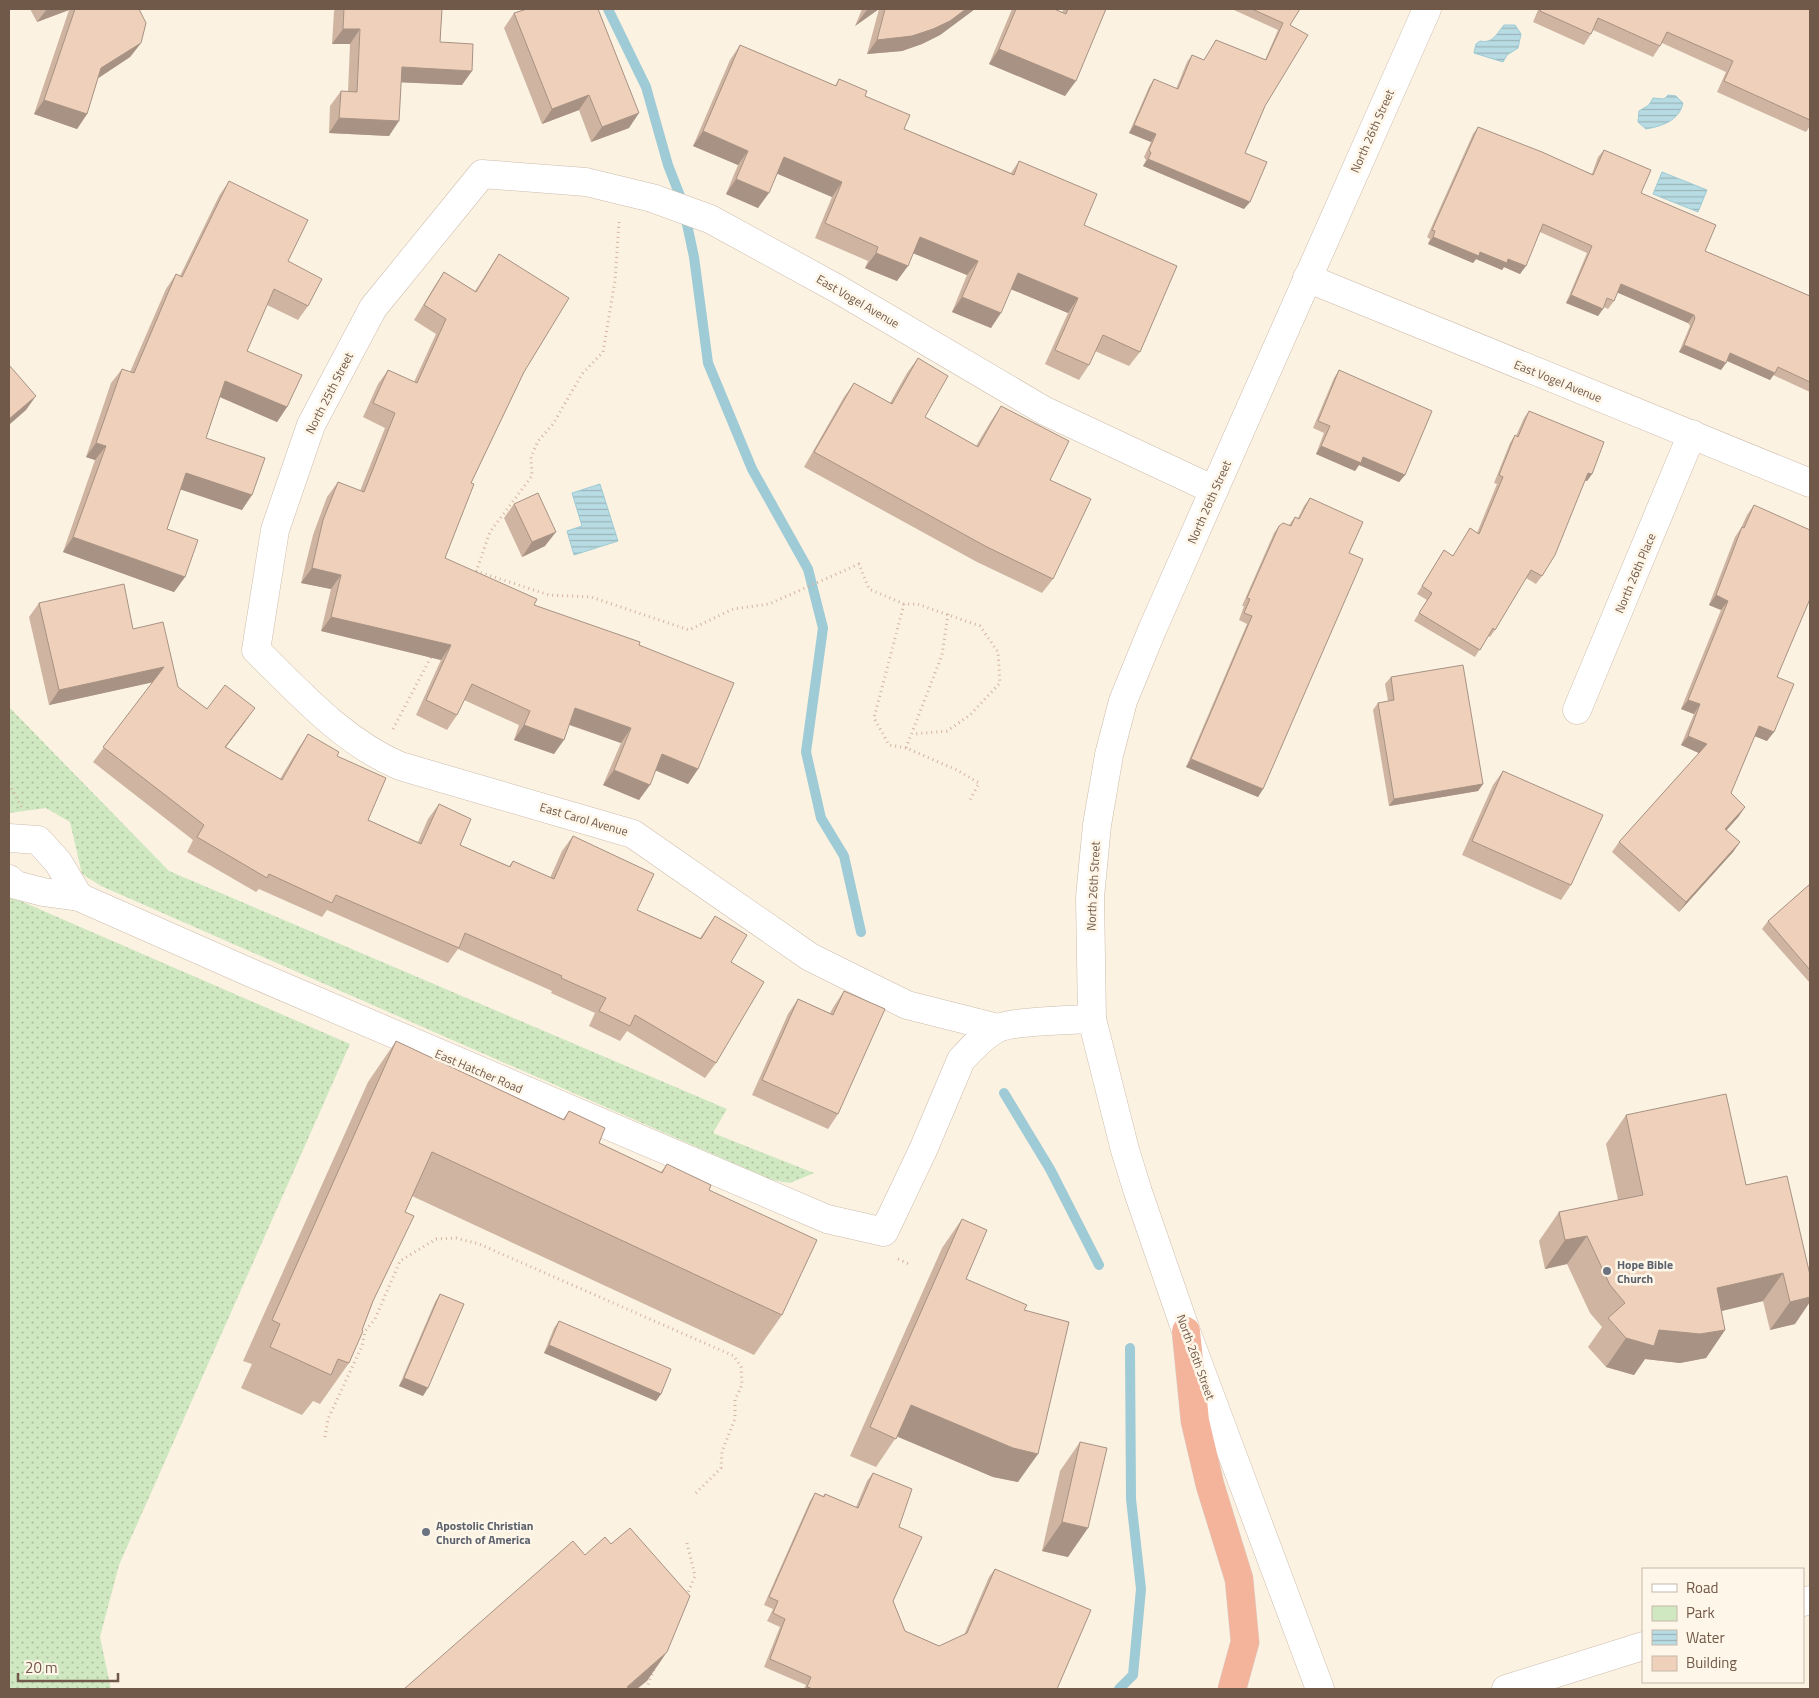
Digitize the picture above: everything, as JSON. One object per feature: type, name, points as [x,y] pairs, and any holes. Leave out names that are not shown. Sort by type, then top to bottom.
[{"type":"highway","points":[[1186,1331],[1195,1421],[1210,1485],[1239,1579],[1246,1642],[1232,1689]]},
{"type":"street","name":"North 26th Street","points":[[1320,1689],[1186,1331],[1125,1150],[1092,1019],[1090,897],[1097,824],[1109,755],[1127,692],[1426,9]]},
{"type":"street","name":"East Vogel Avenue","points":[[482,174],[586,182],[622,189],[710,219],[836,288],[1045,411],[1214,490]]},
{"type":"street","name":"North 25th Street","points":[[256,650],[275,530],[311,425],[373,308],[482,174]]},
{"type":"street","name":"East Vogel Avenue","points":[[1307,278],[1810,483]]},
{"type":"street","name":"North 26th Place","points":[[1577,710],[1692,434]]},
{"type":"street","name":"East Carol Avenue","points":[[256,650],[323,717],[378,756],[400,766],[633,834],[810,957],[907,1005],[998,1028]]},
{"type":"street","points":[[9,838],[38,840],[58,862],[79,897]]},
{"type":"street","name":"East Hatcher Road","points":[[9,879],[16,885],[43,892],[79,897],[248,972],[827,1219],[884,1232],[923,1150],[961,1060],[978,1042],[998,1028]]},
{"type":"street","points":[[998,1028],[1092,1019]]},
{"type":"street","points":[[1506,1689],[1642,1646]]},
{"type":"path","points":[[472,580],[490,532],[532,476],[531,458],[538,441],[553,424],[582,374],[603,352],[615,281],[622,189]]},
{"type":"path","points":[[476,571],[549,595],[591,597],[689,630],[733,610],[769,604],[846,568],[859,564],[869,589],[904,604],[917,604],[980,626],[998,652],[1000,683],[970,715],[947,731],[914,734]]},
{"type":"path","points":[[904,604],[874,718],[889,745],[906,748],[957,770],[978,783],[970,800]]},
{"type":"path","points":[[906,748],[914,734],[919,712],[942,655],[948,614]]},
{"type":"path","points":[[390,733],[436,648]]},
{"type":"path","points":[[325,1437],[328,1419],[362,1346],[365,1331],[375,1319],[400,1261],[436,1239],[456,1238],[479,1244],[734,1356],[741,1367],[742,1385],[735,1400],[735,1419],[722,1451],[721,1468],[695,1494]]},
{"type":"path","points":[[684,1602],[695,1576],[687,1543]]},
{"type":"path","points":[[646,1689],[657,1663]]},
{"type":"green space","points":[[9,707],[169,871],[727,1109],[713,1133],[814,1173],[790,1183],[772,1180],[101,886],[82,874],[70,822],[46,808],[9,813]]},
{"type":"green space","points":[[9,896],[350,1044],[119,1565],[100,1637],[111,1689],[9,1689]]},
{"type":"water","points":[[1504,25],[1515,25],[1521,34],[1518,48],[1507,55],[1503,62],[1474,53],[1476,44],[1480,41],[1484,42],[1491,39]]},
{"type":"water","points":[[1668,95],[1676,96],[1683,103],[1678,114],[1669,122],[1646,129],[1638,122],[1639,111],[1649,105],[1653,98],[1664,99]]},
{"type":"water","points":[[1662,172],[1707,190],[1698,212],[1653,194]]},
{"type":"water","points":[[600,484],[618,541],[574,555],[567,531],[582,526],[572,493]]},
{"type":"building","points":[[75,9],[139,9],[146,23],[141,43],[101,68],[87,114],[44,100]]},
{"type":"building","points":[[344,9],[442,9],[440,42],[473,44],[472,71],[402,67],[399,121],[339,118],[341,91],[357,92],[360,29],[343,29]]},
{"type":"building","points":[[527,9],[598,9],[639,113],[602,127],[589,95],[552,109],[514,13]]},
{"type":"building","points":[[885,9],[966,9],[950,21],[933,29],[912,36],[877,40]]},
{"type":"building","points":[[1016,9],[1054,9],[1066,14],[1068,9],[1106,9],[1076,81],[999,49]]},
{"type":"building","points":[[1252,9],[1300,9],[1290,25],[1308,35],[1265,106],[1245,153],[1267,162],[1250,202],[1148,159],[1151,153],[1149,150],[1156,134],[1134,125],[1154,79],[1178,89],[1192,55],[1204,60],[1216,40],[1266,60],[1283,23]]},
{"type":"building","points":[[1541,9],[1810,9],[1810,120],[1724,81],[1733,61],[1667,32],[1660,46],[1598,18],[1591,34],[1540,11]]},
{"type":"building","points":[[740,45],[836,86],[839,79],[867,91],[865,96],[910,115],[904,129],[1014,175],[1019,161],[1097,194],[1084,225],[1177,266],[1140,352],[1103,335],[1089,365],[1055,350],[1078,298],[1018,273],[1001,313],[962,297],[978,261],[920,237],[908,266],[876,253],[878,247],[825,223],[842,182],[784,157],[769,193],[736,179],[748,151],[703,131]]},
{"type":"building","points":[[1478,127],[1542,152],[1593,175],[1604,150],[1651,170],[1641,193],[1716,225],[1705,251],[1810,296],[1810,382],[1778,367],[1775,373],[1730,353],[1726,363],[1684,345],[1695,318],[1694,315],[1621,284],[1614,301],[1607,298],[1603,309],[1571,295],[1592,246],[1543,224],[1526,266],[1508,259],[1507,263],[1480,252],[1479,256],[1433,237],[1435,231],[1432,230]]},
{"type":"building","points":[[229,181],[308,220],[288,261],[322,279],[308,306],[274,289],[247,351],[302,375],[287,407],[225,381],[206,438],[265,458],[252,495],[186,473],[167,529],[198,540],[185,577],[73,537],[106,446],[96,443],[122,369],[134,373],[176,274],[182,277]]},
{"type":"building","points":[[499,254],[569,298],[524,372],[471,483],[474,484],[445,558],[537,599],[534,605],[640,642],[639,645],[734,683],[698,769],[662,754],[650,785],[614,770],[631,728],[575,708],[564,740],[524,725],[530,711],[472,684],[457,715],[426,700],[451,645],[331,617],[341,575],[312,568],[323,520],[338,482],[364,492],[395,413],[373,403],[388,370],[417,383],[446,319],[424,305],[444,272],[476,292]]},
{"type":"building","points":[[918,358],[948,376],[925,417],[978,447],[1001,406],[1069,441],[1050,480],[1091,499],[1053,579],[987,547],[814,452],[854,383],[892,404]]},
{"type":"building","points":[[9,365],[36,396],[9,419]]},
{"type":"building","points":[[1339,370],[1432,411],[1405,475],[1363,457],[1361,463],[1321,446],[1330,426],[1318,421]]},
{"type":"building","points":[[1529,411],[1604,442],[1592,474],[1588,473],[1555,555],[1542,576],[1531,570],[1495,630],[1493,628],[1480,650],[1419,613],[1432,593],[1422,586],[1444,550],[1453,556],[1470,528],[1479,534],[1503,477],[1499,475],[1515,435],[1518,437]]},
{"type":"building","points":[[538,493],[556,532],[532,542],[514,504]]},
{"type":"building","points":[[1310,498],[1363,522],[1349,553],[1363,559],[1263,789],[1191,759],[1252,616],[1244,613],[1250,599],[1247,598],[1279,526],[1283,523],[1291,526],[1295,517],[1299,519]]},
{"type":"building","points":[[1754,505],[1810,530],[1810,599],[1777,677],[1794,684],[1774,732],[1759,726],[1731,793],[1745,807],[1725,829],[1740,842],[1686,902],[1619,842],[1707,744],[1688,736],[1700,704],[1688,700],[1728,601],[1716,595],[1742,527],[1744,528]]},
{"type":"building","points":[[124,584],[133,629],[163,622],[178,687],[207,709],[225,685],[255,708],[225,747],[282,780],[308,734],[339,752],[337,756],[386,778],[368,820],[421,844],[439,804],[471,819],[460,845],[510,867],[513,861],[554,879],[573,836],[654,874],[637,910],[701,939],[715,916],[747,935],[731,962],[764,982],[716,1063],[635,1015],[630,1026],[599,1011],[606,998],[561,978],[562,976],[465,933],[459,948],[336,895],[332,903],[269,874],[267,878],[197,837],[204,825],[103,747],[164,667],[59,690],[39,603]]},
{"type":"building","points":[[1463,665],[1483,784],[1394,799],[1378,703],[1394,700],[1391,677]]},
{"type":"building","points":[[1503,771],[1603,815],[1571,885],[1472,841]]},
{"type":"building","points":[[1810,884],[1810,970],[1768,921]]},
{"type":"building","points":[[844,991],[885,1009],[838,1114],[762,1080],[798,999],[833,1015]]},
{"type":"building","points":[[396,1041],[564,1120],[569,1111],[605,1128],[599,1143],[662,1173],[667,1164],[711,1185],[709,1190],[817,1240],[782,1315],[432,1152],[405,1212],[414,1216],[373,1301],[363,1331],[349,1363],[338,1359],[331,1375],[270,1347],[280,1324],[272,1320]]},
{"type":"building","points":[[1726,1094],[1746,1185],[1787,1176],[1810,1275],[1810,1297],[1790,1302],[1783,1273],[1717,1288],[1725,1330],[1700,1334],[1659,1330],[1654,1346],[1626,1338],[1608,1318],[1625,1303],[1610,1285],[1587,1236],[1565,1240],[1559,1212],[1643,1195],[1626,1115]]},
{"type":"building","points":[[962,1219],[987,1230],[966,1279],[1027,1305],[1024,1310],[1069,1322],[1038,1454],[1013,1448],[911,1405],[896,1439],[870,1427]]},
{"type":"building","points":[[440,1294],[464,1304],[428,1388],[404,1378]]},
{"type":"building","points":[[559,1321],[671,1369],[661,1394],[549,1345]]},
{"type":"building","points":[[1080,1442],[1107,1448],[1088,1528],[1062,1522]]},
{"type":"building","points":[[873,1473],[912,1489],[899,1527],[922,1537],[893,1601],[905,1631],[939,1646],[967,1633],[995,1569],[1091,1610],[1057,1689],[813,1689],[807,1687],[811,1677],[770,1659],[785,1619],[773,1613],[778,1601],[769,1597],[815,1493],[824,1497],[825,1494],[858,1508]]},
{"type":"building","points":[[630,1528],[690,1596],[667,1652],[627,1687],[630,1689],[404,1689],[573,1541],[585,1555],[605,1537],[611,1544]]},
{"type":"waterway","points":[[608,9],[646,87],[668,165],[682,201],[694,257],[708,363],[752,469],[808,569],[823,628],[806,752],[821,818],[844,856],[861,932]]},
{"type":"waterway","points":[[1004,1093],[1050,1169],[1099,1265]]},
{"type":"waterway","points":[[1119,1689],[1133,1675],[1141,1589],[1131,1499],[1130,1348]]},
{"type":"place","name":"Hope Bible Church","points":[[1607,1271]]},
{"type":"place","name":"Apostolic Christian Church of America","points":[[426,1532]]}]
